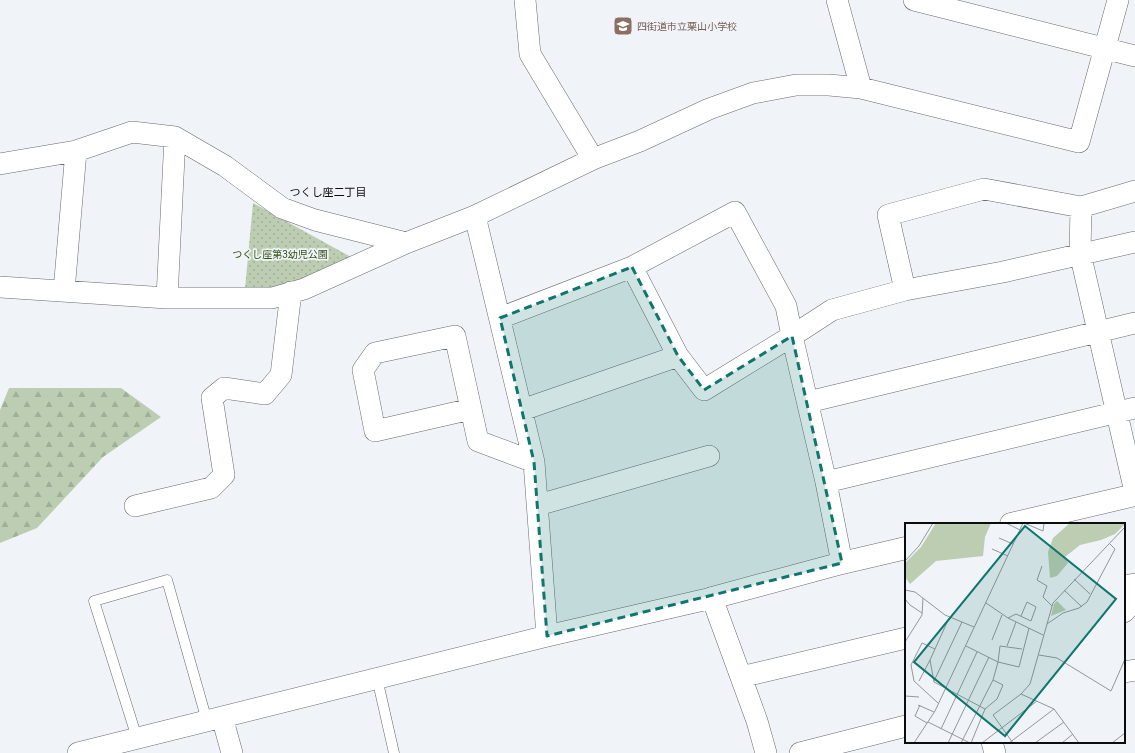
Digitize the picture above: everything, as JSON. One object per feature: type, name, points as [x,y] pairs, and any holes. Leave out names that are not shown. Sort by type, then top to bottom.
[{"type":"street","points":[[525,0],[530,54],[593,159]]},
{"type":"street","points":[[837,0],[861,88]]},
{"type":"street","points":[[914,0],[1135,56]]},
{"type":"street","points":[[0,287],[166,298],[272,298],[304,289],[406,243],[475,216],[593,159],[640,141],[708,108],[753,93],[796,85],[829,85],[861,88],[1079,142],[1118,0]]},
{"type":"street","points":[[0,164],[76,151],[132,132],[175,137],[225,166],[282,208],[315,220],[406,243]]},
{"type":"street","points":[[166,298],[175,137]]},
{"type":"street","points":[[64,291],[76,151]]},
{"type":"street","points":[[905,290],[888,215],[984,189],[1081,207],[1135,191]]},
{"type":"street","points":[[1081,207],[1080,254],[1099,332],[1126,410],[1135,492]]},
{"type":"street","points":[[500,318],[632,267],[735,212],[786,306],[826,482],[842,563]]},
{"type":"street","points":[[475,216],[534,462],[547,636]]},
{"type":"street","points":[[632,267],[678,356],[704,390],[832,310],[905,290],[1004,272],[1135,242]]},
{"type":"street","points":[[135,506],[210,488],[224,475],[212,398],[224,388],[265,394],[281,375],[291,292]]},
{"type":"street","points":[[808,402],[1135,323]]},
{"type":"street","points":[[471,409],[375,431],[363,370],[375,353],[455,336],[471,409],[478,441],[534,462]]},
{"type":"street","points":[[522,410],[678,356]]},
{"type":"street","points":[[826,482],[1126,410]]},
{"type":"street","points":[[538,505],[709,456]]},
{"type":"street","points":[[1015,523],[1135,495]]},
{"type":"street","points":[[78,753],[139,746],[214,719],[547,636],[712,598],[842,563],[905,548]]},
{"type":"street","points":[[1125,586],[1135,584]]},
{"type":"street","points":[[712,598],[741,677],[766,753]]},
{"type":"street","points":[[1125,611],[1135,599]]},
{"type":"street","points":[[741,677],[905,638]]},
{"type":"street","points":[[1125,672],[1135,670]]},
{"type":"street","points":[[214,719],[232,753]]},
{"type":"street","points":[[800,753],[905,726]]},
{"type":"street","points":[[992,743],[995,753]]},
{"type":"lane","points":[[139,746],[94,601],[167,580],[214,719]]},
{"type":"lane","points":[[376,678],[394,753]]},
{"type":"highlighted area","points":[[632,267],[678,356],[704,390],[792,336],[842,563],[547,636],[534,462],[500,318]]},
{"type":"green space","name":"つくし座第3幼児公園","points":[[253,203],[351,257],[297,282],[274,289],[245,289]]},
{"type":"green space","points":[[9,388],[121,388],[161,417],[103,457],[37,528],[0,543],[0,410]]},
{"type":"place","name":"四街道市立栗山小学校","points":[[623,26]]},
{"type":"district","name":"つくし座二丁目","points":[[328,192]]}]
